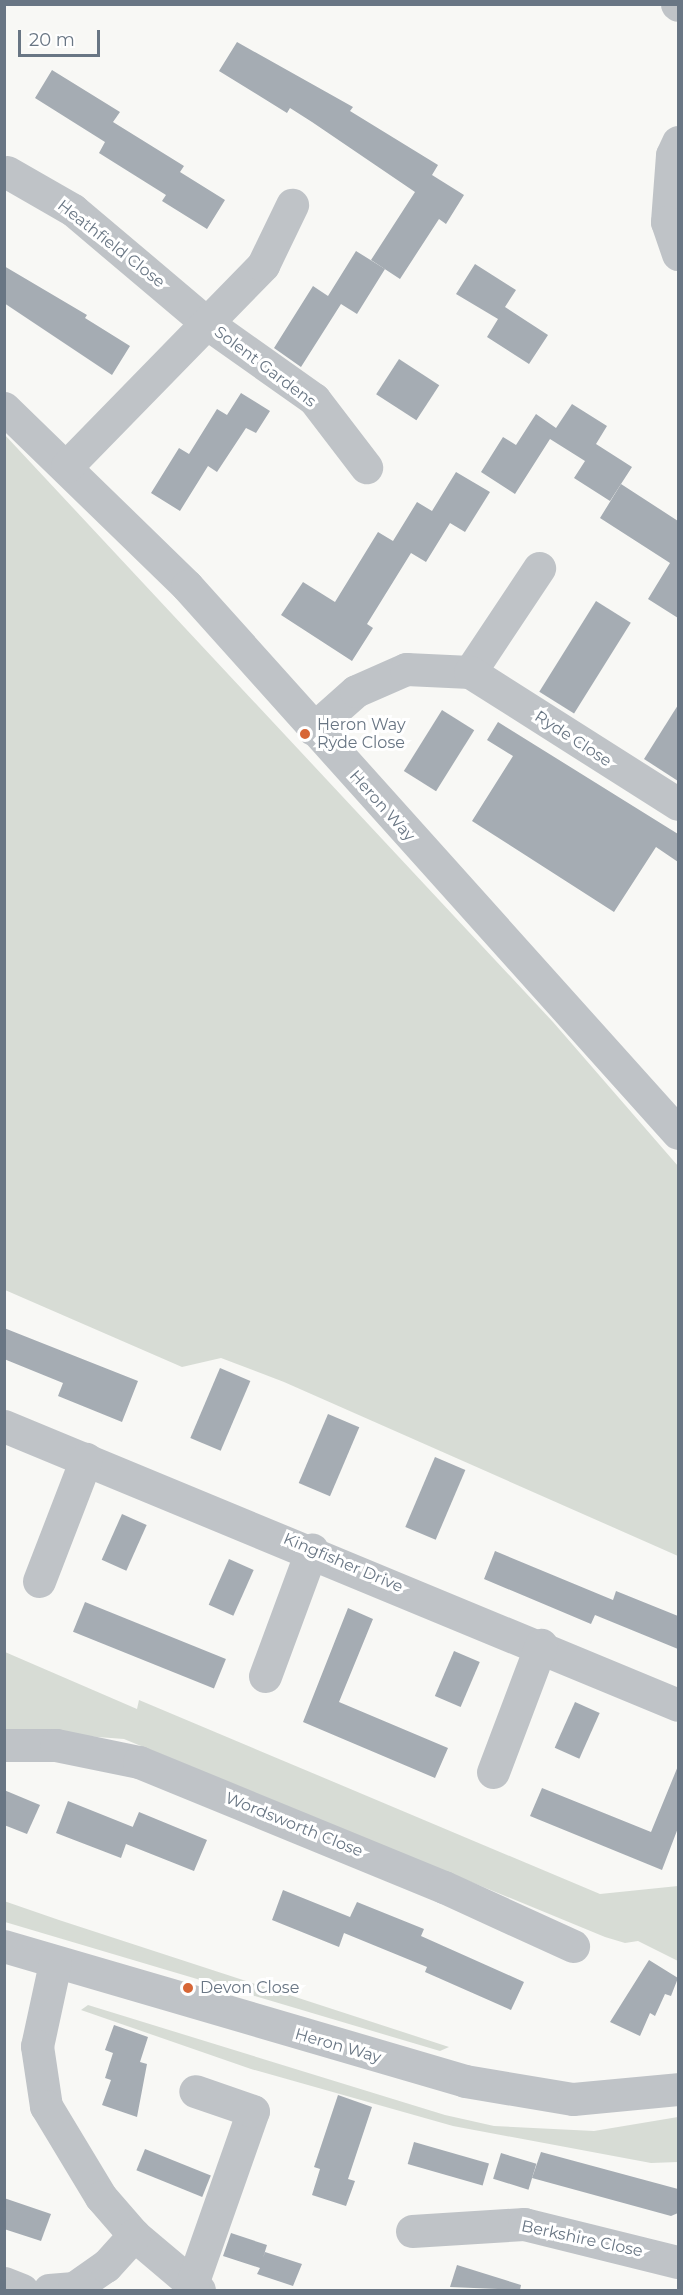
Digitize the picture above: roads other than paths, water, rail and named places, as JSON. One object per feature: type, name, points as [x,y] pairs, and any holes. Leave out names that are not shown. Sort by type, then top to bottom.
[{"type":"street","points":[[678,142],[672,155],[667,222],[678,254]]},
{"type":"street","name":"Heathfield Close","points":[[7,172],[73,210],[208,324]]},
{"type":"street","points":[[67,466],[208,324],[262,266],[292,205]]},
{"type":"street","name":"Solent Gardens","points":[[208,324],[314,399],[366,467]]},
{"type":"street","name":"Heron Way","points":[[4,408],[67,466],[187,586],[678,1133]]},
{"type":"street","points":[[470,672],[539,568]]},
{"type":"street","name":"Ryde Close","points":[[313,729],[356,691],[406,669],[470,672],[678,804]]},
{"type":"street","name":"Kingfisher Drive","points":[[4,1426],[312,1549],[678,1705]]},
{"type":"street","points":[[39,1581],[86,1459]]},
{"type":"street","points":[[265,1676],[312,1549]]},
{"type":"street","points":[[493,1772],[541,1645]]},
{"type":"street","name":"Wordsworth Close","points":[[4,1745],[56,1745],[139,1762],[444,1887],[573,1946]]},
{"type":"street","name":"Heron Way","points":[[4,1946],[55,1963],[465,2081],[573,2099],[678,2089]]},
{"type":"street","points":[[55,1963],[37,2046],[46,2106],[101,2198],[135,2235],[196,2287],[253,2111],[195,2091]]},
{"type":"street","name":"Berkshire Close","points":[[412,2231],[524,2224],[678,2262]]},
{"type":"street","points":[[49,2290],[74,2288],[106,2266],[135,2235]]},
{"type":"street","points":[[4,2283],[22,2290]]},
{"type":"place","name":"Heron Way Ryde Close","points":[[305,734]]},
{"type":"place","name":"Devon Close","points":[[188,1988]]}]
